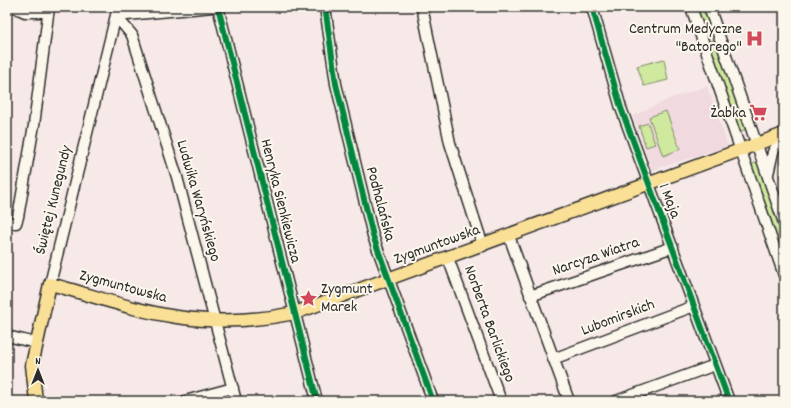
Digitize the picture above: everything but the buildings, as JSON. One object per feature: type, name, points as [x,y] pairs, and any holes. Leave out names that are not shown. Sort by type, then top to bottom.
[{"type":"main road","name":"Zygmuntowska","points":[[50,284],[157,313],[216,321],[256,320],[295,313],[784,135]]},
{"type":"main road","name":"Świętej Kunegundy","points":[[36,401],[32,374],[36,343],[50,284]]},
{"type":"street","points":[[7,223],[16,223],[18,217],[34,125],[49,9],[25,12],[14,7]]},
{"type":"street","points":[[117,11],[213,7]]},
{"type":"street","name":"Henryka Sienkiewicza","points":[[218,7],[318,401]]},
{"type":"street","name":"Podhalańska","points":[[325,7],[336,84],[373,236],[390,279],[433,401]]},
{"type":"street","points":[[422,7],[450,143],[482,246]]},
{"type":"street","name":"1 Maja","points":[[592,7],[621,108],[729,401]]},
{"type":"street","points":[[691,7],[784,275]]},
{"type":"street","points":[[709,7],[784,223]]},
{"type":"street","name":"Świętej Kunegundy","points":[[50,284],[117,11]]},
{"type":"street","name":"Ludwika Waryńskiego","points":[[117,11],[132,35],[177,177],[236,401]]},
{"type":"street","points":[[768,178],[773,152],[784,135]]},
{"type":"street","points":[[509,236],[569,401]]},
{"type":"street","name":"Narcyza Wiatra","points":[[530,296],[672,246]]},
{"type":"street","name":"Norberta Barlickiego","points":[[448,258],[501,401]]},
{"type":"street","name":"Lubomirskich","points":[[553,359],[694,306]]},
{"type":"street","points":[[7,336],[36,343]]},
{"type":"street","points":[[616,401],[715,365]]},
{"type":"street","points":[[185,401],[233,388]]},
{"type":"shaded area","points":[[707,86],[728,146],[652,170],[633,116],[669,99]]},
{"type":"green space","points":[[695,7],[704,7],[714,35],[706,38]]},
{"type":"green space","points":[[715,40],[746,129],[739,132],[707,42]]},
{"type":"green space","points":[[664,59],[668,80],[644,86],[637,66]]},
{"type":"green space","points":[[666,111],[680,149],[663,156],[649,117]]},
{"type":"green space","points":[[648,123],[655,144],[646,147],[639,126]]},
{"type":"green space","points":[[784,155],[784,187],[780,175],[781,156]]},
{"type":"green space","points":[[758,162],[784,236],[784,261],[750,165]]},
{"type":"cycle path","points":[[218,7],[317,401]]},
{"type":"cycle path","points":[[325,7],[336,84],[373,236],[433,401]]},
{"type":"cycle path","points":[[592,7],[621,108],[729,401]]},
{"type":"place","name":"Centrum Medyczne \"Batorego\"","points":[[755,38]]},
{"type":"place","name":"Żabka","points":[[759,113]]},
{"type":"place","name":"Zygmunt Marek","points":[[308,298]]}]
